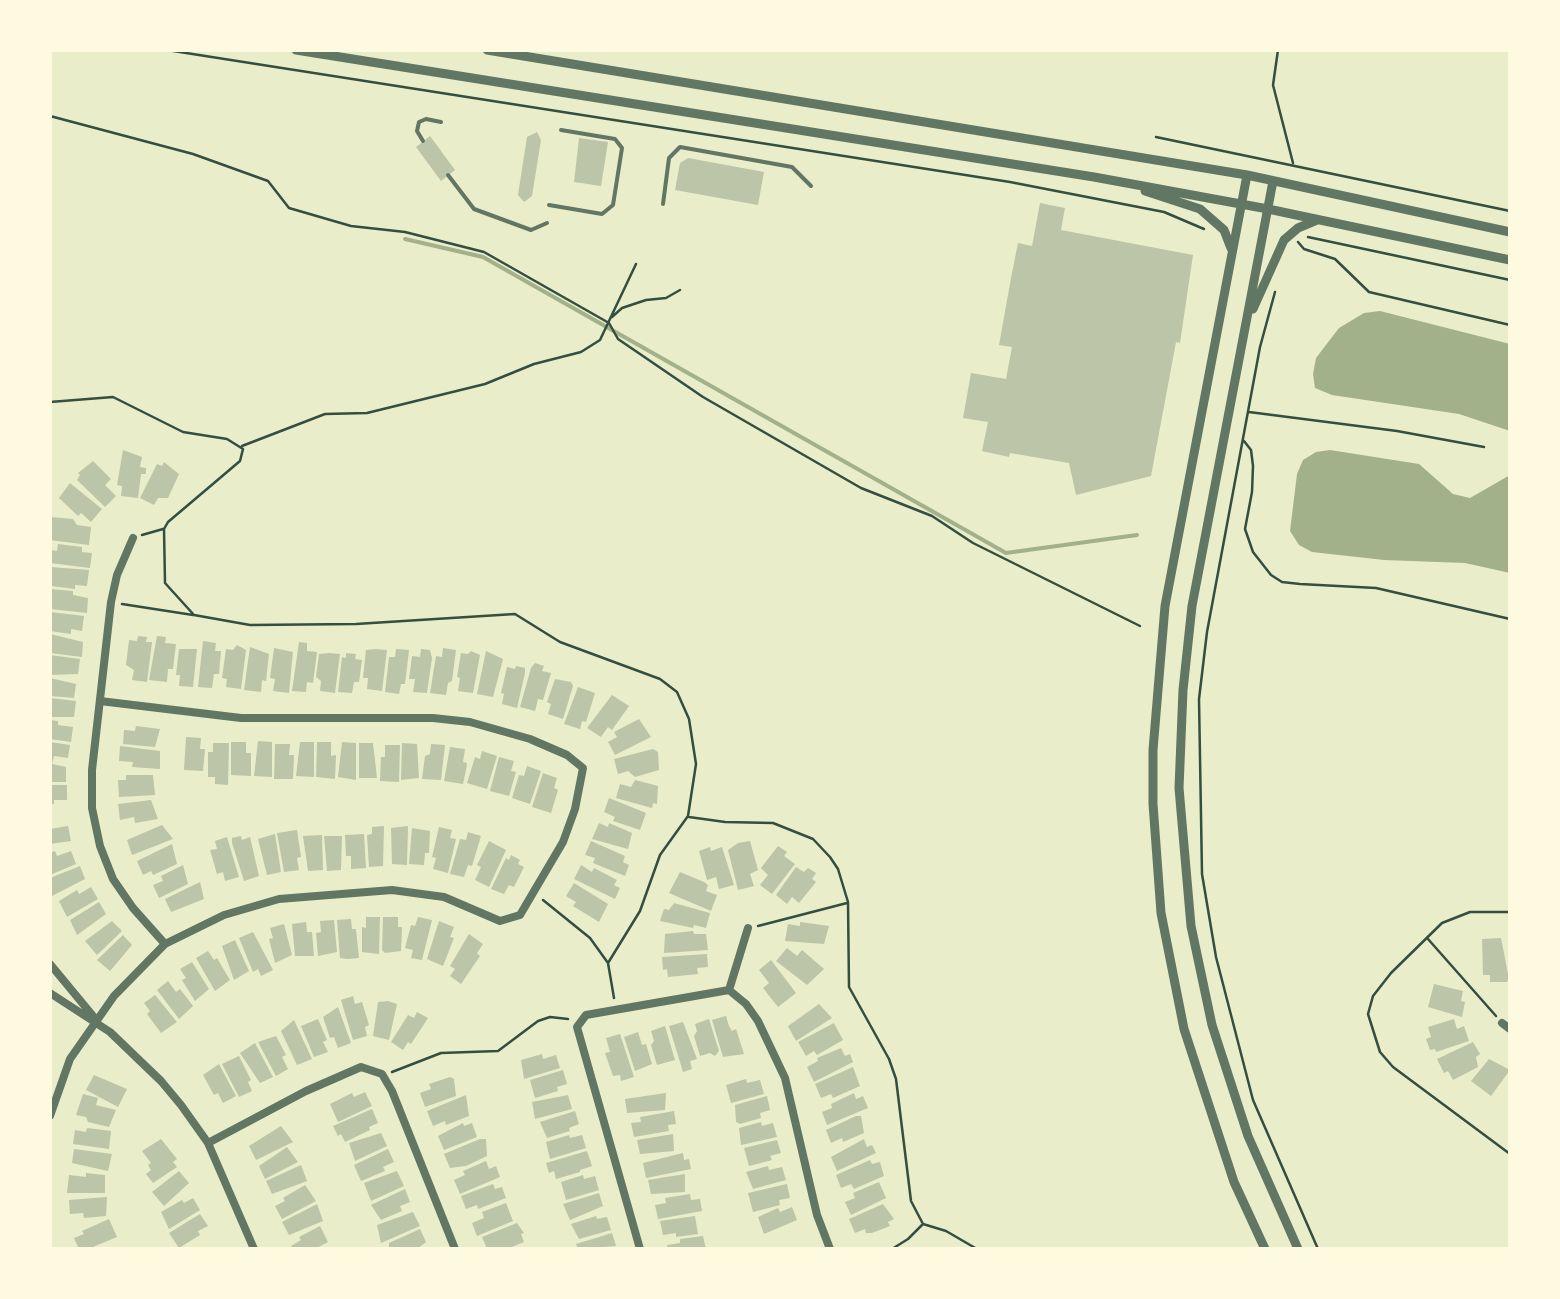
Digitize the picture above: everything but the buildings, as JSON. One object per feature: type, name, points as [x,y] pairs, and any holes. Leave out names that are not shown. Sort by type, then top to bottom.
[{"type":"street","points":[[296,50],[1094,177],[1268,208],[1510,260]]},
{"type":"street","points":[[488,50],[1273,180],[1510,232]]},
{"type":"street","points":[[1247,176],[1166,606],[1155,712],[1153,804],[1161,913],[1184,1029],[1234,1182],[1265,1249]]},
{"type":"street","points":[[1094,177],[1200,210],[1224,230],[1232,250]]},
{"type":"street","points":[[1273,180],[1192,606],[1179,788],[1191,926],[1212,1025],[1248,1136],[1298,1249]]},
{"type":"street","points":[[1245,329],[1284,240],[1298,228],[1319,219]]},
{"type":"street","points":[[133,538],[117,575],[111,602],[91,789],[100,846],[122,894],[165,944]]},
{"type":"street","points":[[50,1116],[70,1058],[114,996],[165,944],[224,914],[279,899],[406,891],[444,897],[500,921],[520,915],[556,858],[575,809],[583,768],[567,755],[509,731],[452,719],[241,718],[100,701]]},
{"type":"street","points":[[729,990],[748,928]]},
{"type":"street","points":[[50,964],[96,1020],[161,1080],[208,1143],[254,1249]]},
{"type":"street","points":[[640,1249],[577,1026],[586,1015],[729,990],[758,1021],[785,1078],[817,1215],[830,1249]]},
{"type":"street","points":[[50,993],[96,1020]]},
{"type":"street","points":[[208,1143],[361,1067],[382,1074],[455,1249]]},
{"type":"lane","points":[[423,141],[417,130],[419,122],[441,122]]},
{"type":"lane","points":[[550,206],[602,214],[612,205],[622,148],[616,139],[561,130]]},
{"type":"lane","points":[[663,204],[670,158],[680,148],[792,167],[811,186]]},
{"type":"lane","points":[[448,176],[474,208],[531,230],[546,223]]},
{"type":"path","points":[[167,50],[1027,185],[1164,212],[1209,232]]},
{"type":"path","points":[[1278,50],[1274,85],[1294,164]]},
{"type":"path","points":[[50,116],[193,154],[268,182],[289,208],[351,226],[405,232],[484,252],[610,321],[618,339],[687,386],[862,488],[932,516],[972,543],[1140,626]]},
{"type":"path","points":[[1156,136],[1510,210]]},
{"type":"path","points":[[1510,280],[1321,238],[1297,240],[1304,249],[1335,260],[1369,292],[1510,324]]},
{"type":"path","points":[[240,447],[325,414],[366,414],[485,384],[534,364],[581,352],[600,340],[636,264]]},
{"type":"path","points":[[1277,284],[1260,346],[1207,632],[1200,699],[1202,874],[1216,957],[1254,1100],[1318,1249]]},
{"type":"path","points":[[610,321],[622,308],[666,298],[680,290]]},
{"type":"path","points":[[50,402],[113,396],[183,432],[227,440],[244,452],[240,461],[164,529],[165,584],[194,616]]},
{"type":"path","points":[[1248,412],[1397,431],[1484,447]]},
{"type":"path","points":[[1243,440],[1251,450],[1252,466],[1245,530],[1253,552],[1271,575],[1282,582],[1376,588],[1510,619]]},
{"type":"path","points":[[133,538],[164,529]]},
{"type":"path","points":[[111,602],[250,625],[520,615],[560,642],[660,679],[677,692],[690,718],[696,764],[688,816],[660,854],[640,911],[608,964]]},
{"type":"path","points":[[688,816],[772,823],[813,839],[838,869],[848,902],[849,987],[896,1079],[911,1201],[923,1224],[946,1231],[977,1249]]},
{"type":"path","points":[[533,894],[573,921],[590,938],[608,964],[616,1009]]},
{"type":"path","points":[[748,928],[848,902]]},
{"type":"path","points":[[1510,912],[1470,912],[1442,923],[1373,996],[1368,1014],[1380,1052],[1393,1067],[1510,1154]]},
{"type":"path","points":[[1427,938],[1506,1026]]},
{"type":"path","points":[[382,1074],[404,1070],[441,1053],[498,1050],[538,1021],[550,1017],[568,1018],[577,1026]]},
{"type":"path","points":[[892,1249],[923,1224]]},
{"type":"shaded area","points":[[1380,311],[1510,344],[1510,431],[1459,414],[1332,395],[1315,388],[1316,358],[1339,328],[1364,313]]},
{"type":"shaded area","points":[[1330,450],[1419,464],[1453,494],[1470,498],[1510,475],[1510,573],[1465,563],[1312,552],[1299,545],[1290,531],[1297,474],[1303,460]]},
{"type":"waterway","points":[[405,239],[483,257],[1006,553],[1137,535]]}]
